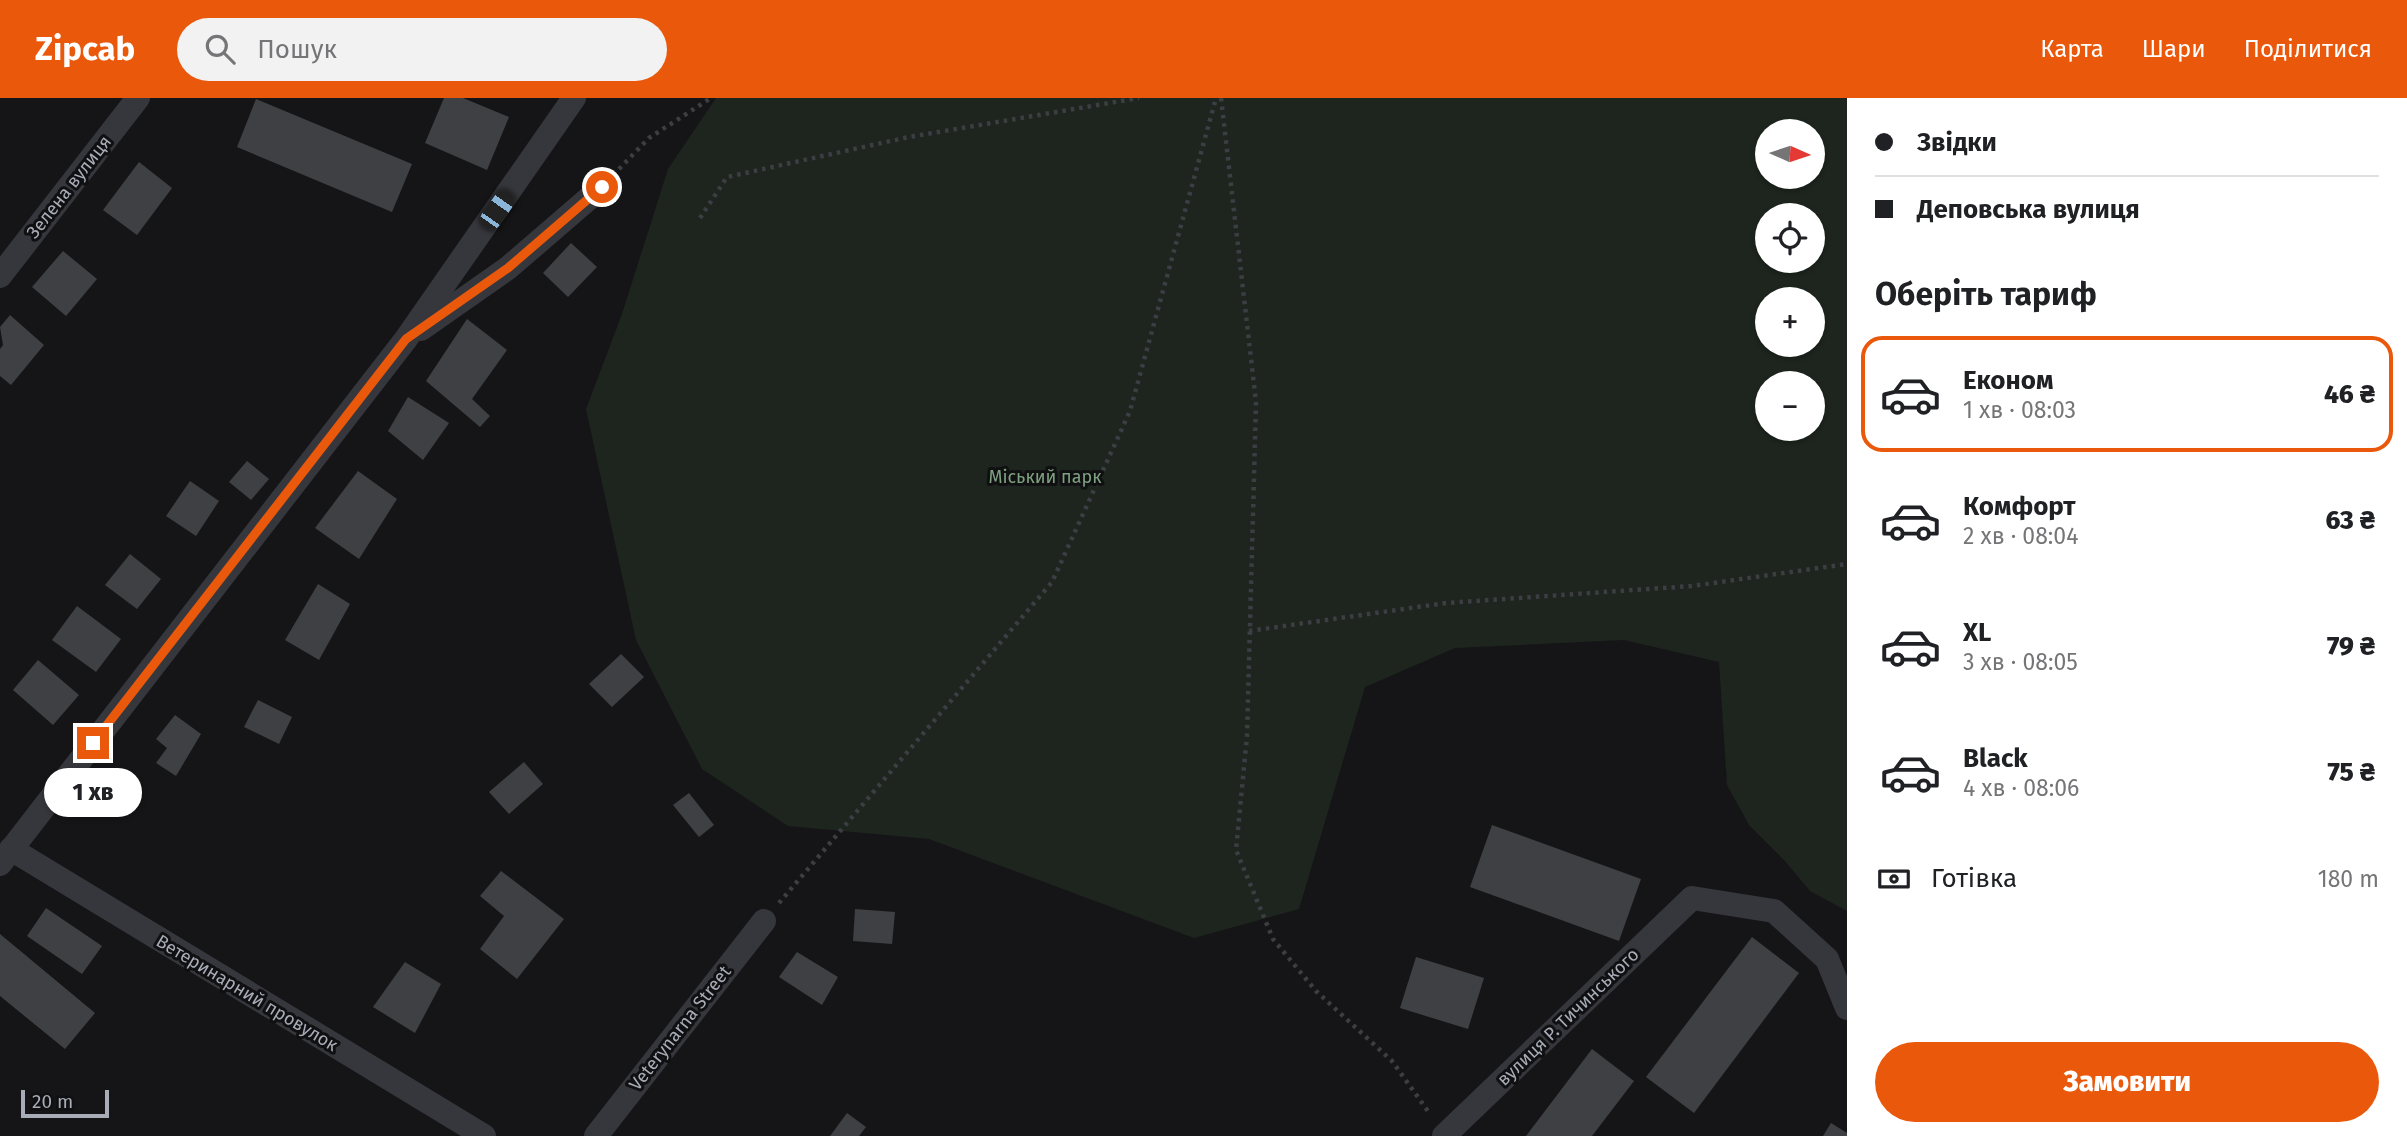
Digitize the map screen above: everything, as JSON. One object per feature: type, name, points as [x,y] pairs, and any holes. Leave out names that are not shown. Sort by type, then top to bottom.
[{"type":"street","name":"Зелена вулиця","points":[[0,275],[138,98]]},
{"type":"street","points":[[5,857],[406,339],[574,98]]},
{"type":"street","points":[[406,339],[508,268],[602,187]]},
{"type":"street","name":"Ветеринарний провулок","points":[[5,857],[484,1136]]},
{"type":"street","name":"вулиця Р. Тичинського","points":[[1444,1135],[1692,898],[1774,911],[1827,959],[1847,1008]]},
{"type":"street","name":"Veterynarna Street","points":[[596,1136],[764,921]]},
{"type":"path","points":[[602,187],[649,138],[711,98]]},
{"type":"path","points":[[700,218],[727,177],[908,137],[1139,98]]},
{"type":"path","points":[[1219,98],[1256,402],[1247,736],[1236,850],[1273,939],[1316,990],[1392,1060],[1444,1135]]},
{"type":"path","points":[[764,921],[1052,582],[1130,411],[1219,98]]},
{"type":"path","points":[[1250,631],[1446,603],[1692,586],[1847,564]]},
{"type":"green space","name":"Міський парк","points":[[716,98],[1847,98],[1847,911],[1810,891],[1749,825],[1727,785],[1719,662],[1624,640],[1455,648],[1365,687],[1299,909],[1194,938],[929,839],[788,826],[702,769],[636,640],[586,409],[622,314],[668,169]]},
{"type":"building","points":[[444,98],[463,98],[509,117],[487,170],[425,143]]},
{"type":"building","points":[[256,99],[412,164],[392,212],[237,147]]},
{"type":"building","points":[[139,162],[172,188],[137,235],[103,210]]},
{"type":"building","points":[[571,243],[597,267],[568,297],[543,273]]},
{"type":"building","points":[[63,251],[97,279],[66,316],[32,287]]},
{"type":"building","points":[[10,315],[44,345],[11,385],[0,376],[0,349],[3,345],[0,327]]},
{"type":"building","points":[[467,319],[507,350],[472,399],[490,416],[480,427],[426,381]]},
{"type":"building","points":[[408,397],[449,423],[423,460],[388,431]]},
{"type":"building","points":[[247,461],[269,479],[251,500],[229,482]]},
{"type":"building","points":[[358,471],[397,499],[359,559],[315,528]]},
{"type":"building","points":[[190,481],[219,501],[196,536],[166,516]]},
{"type":"building","points":[[130,554],[161,579],[137,609],[105,585]]},
{"type":"building","points":[[318,584],[350,604],[319,660],[285,640]]},
{"type":"building","points":[[77,606],[121,639],[96,672],[52,640]]},
{"type":"building","points":[[621,654],[644,677],[612,707],[589,684]]},
{"type":"building","points":[[38,660],[79,695],[53,725],[13,690]]},
{"type":"building","points":[[258,700],[292,717],[279,744],[244,727]]},
{"type":"building","points":[[175,715],[201,734],[176,776],[156,763],[167,748],[156,739]]},
{"type":"building","points":[[524,762],[543,784],[509,814],[489,792]]},
{"type":"building","points":[[689,793],[714,825],[699,837],[673,805]]},
{"type":"building","points":[[1492,825],[1641,879],[1619,941],[1470,887]]},
{"type":"building","points":[[501,871],[564,919],[517,979],[480,949],[504,916],[480,896]]},
{"type":"building","points":[[46,908],[102,946],[82,974],[27,936]]},
{"type":"building","points":[[855,909],[895,912],[892,944],[853,941]]},
{"type":"building","points":[[0,934],[95,1013],[65,1049],[0,996]]},
{"type":"building","points":[[1752,937],[1799,973],[1694,1113],[1646,1077]]},
{"type":"building","points":[[797,952],[838,977],[822,1005],[779,977]]},
{"type":"building","points":[[1416,957],[1484,978],[1468,1029],[1400,1008]]},
{"type":"building","points":[[405,962],[441,984],[415,1033],[373,1007]]},
{"type":"building","points":[[1592,1049],[1634,1081],[1592,1136],[1526,1136]]},
{"type":"building","points":[[847,1113],[866,1127],[859,1136],[830,1136]]},
{"type":"building","points":[[1831,1123],[1847,1133],[1847,1136],[1823,1136]]},
{"type":"route","points":[[93,743],[406,339],[508,268],[602,187]]}]
